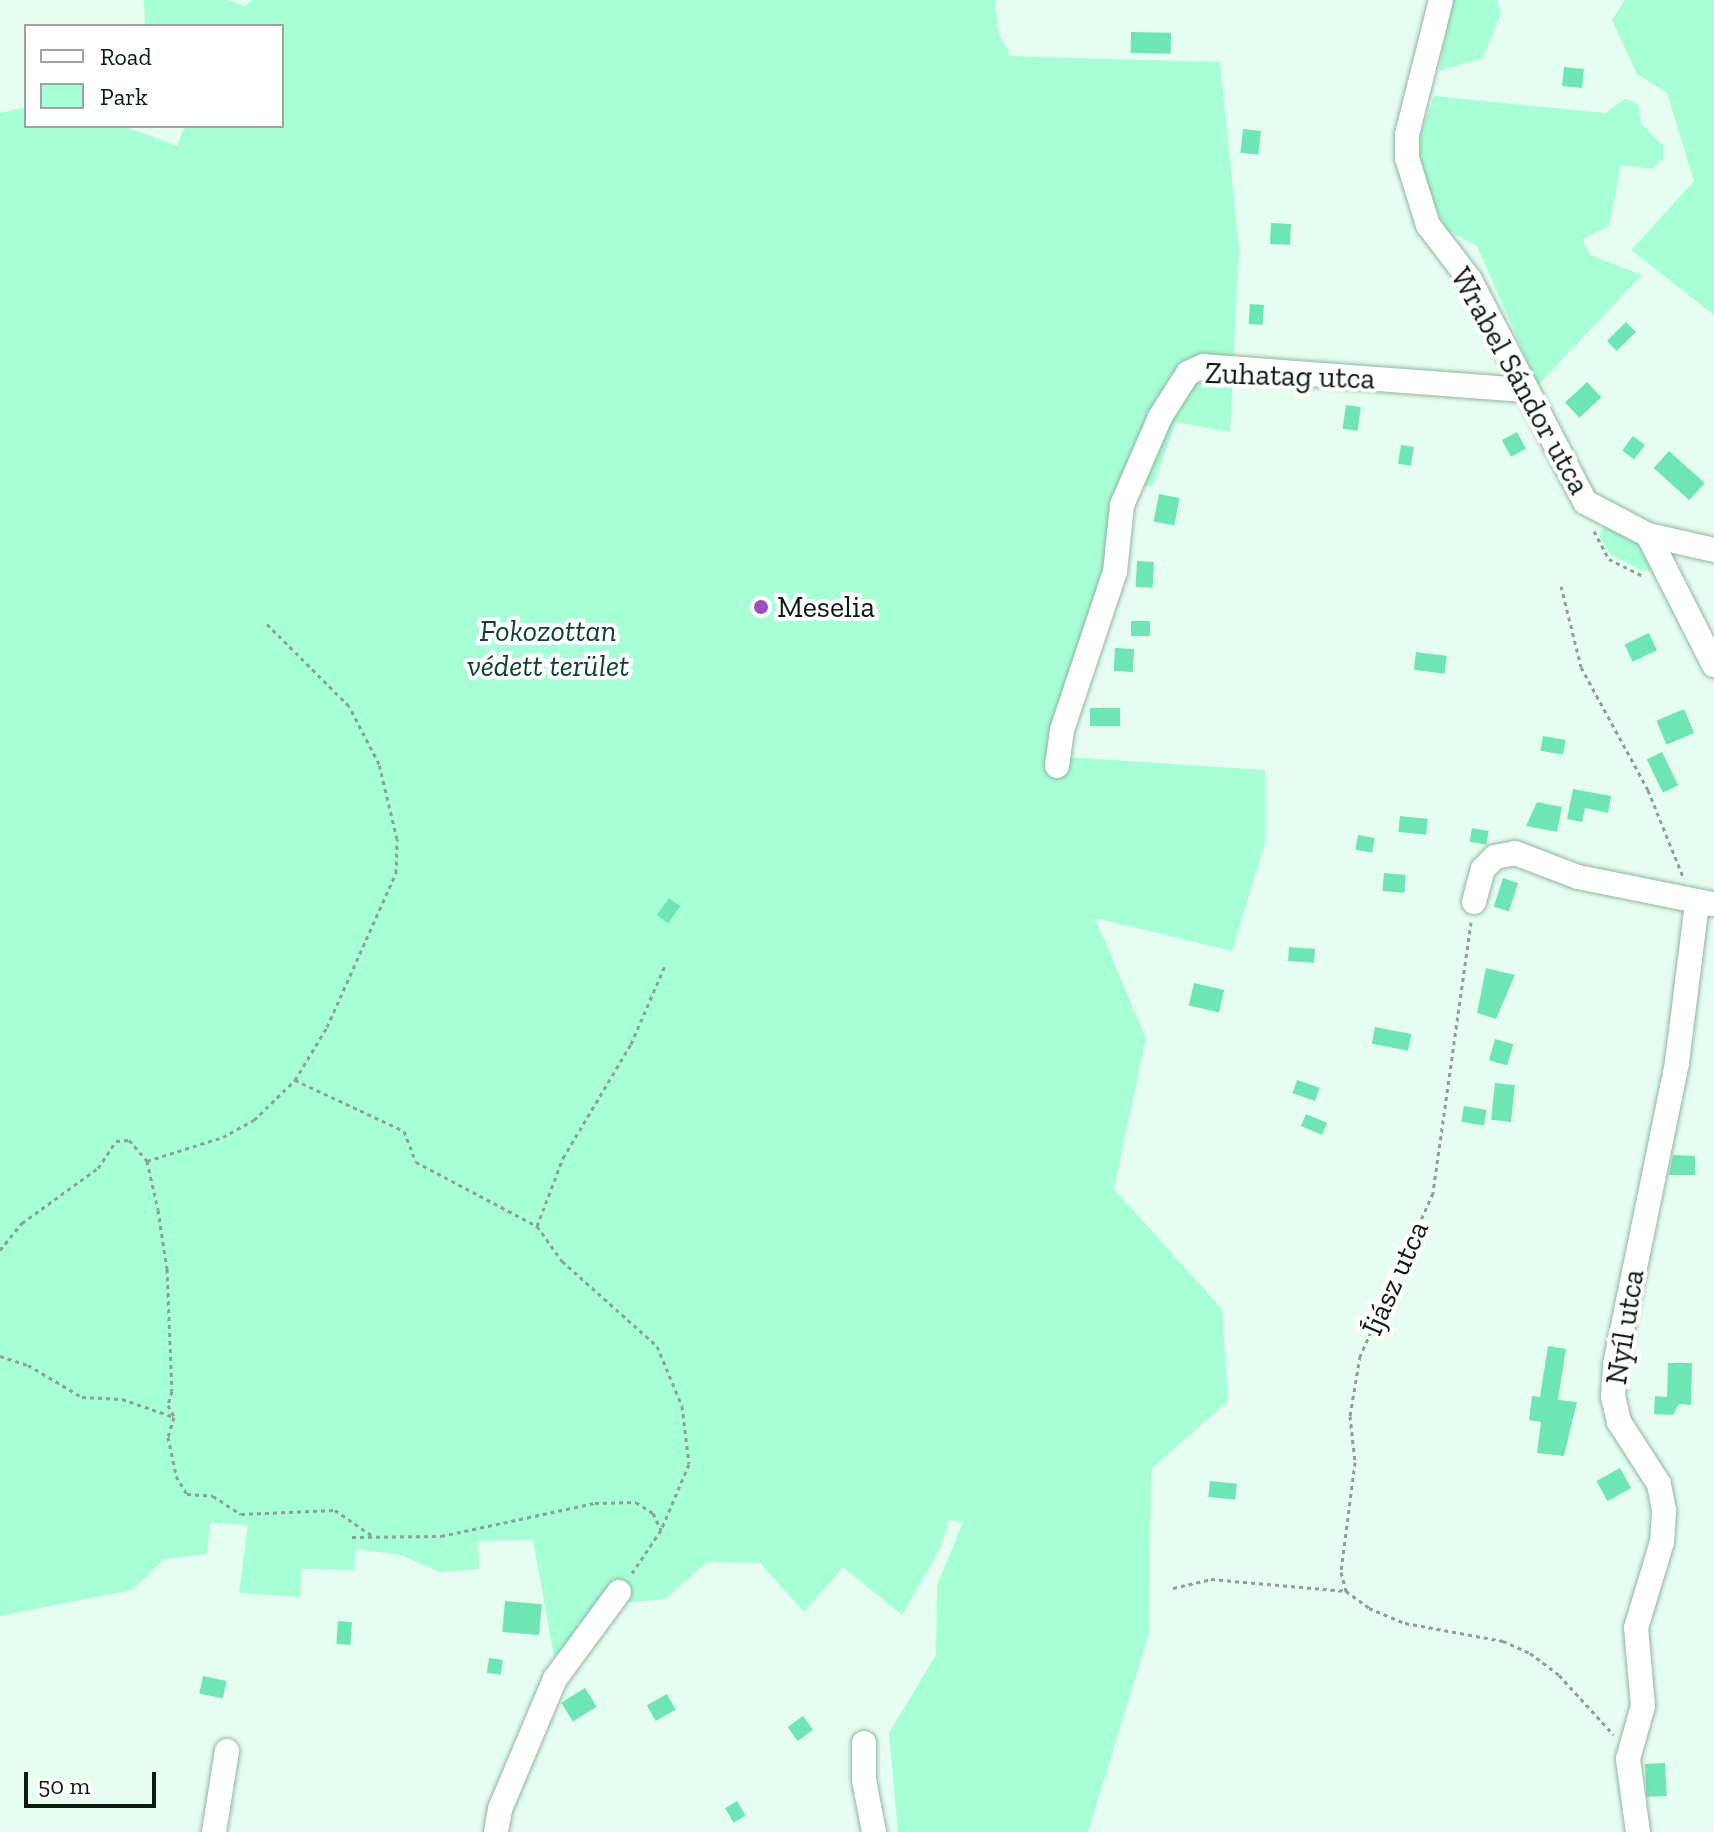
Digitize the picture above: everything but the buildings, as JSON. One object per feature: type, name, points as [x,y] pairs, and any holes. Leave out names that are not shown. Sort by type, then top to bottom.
[{"type":"street","name":"Wrabel Sándor utca","points":[[1441,0],[1407,134],[1407,158],[1428,225],[1470,280],[1522,390],[1575,491],[1598,512],[1648,535],[1714,550]]},
{"type":"street","name":"Zuhatag utca","points":[[1057,766],[1062,730],[1115,572],[1122,505],[1160,417],[1188,373],[1204,366],[1522,390]]},
{"type":"street","points":[[1648,535],[1714,665]]},
{"type":"street","points":[[1474,902],[1483,869],[1495,857],[1515,853],[1578,877],[1700,903]]},
{"type":"street","name":"Nyíl utca","points":[[1638,1832],[1628,1759],[1643,1706],[1636,1628],[1662,1542],[1664,1510],[1659,1484],[1619,1422],[1613,1397],[1615,1365],[1677,1062],[1700,903]]},
{"type":"street","points":[[496,1832],[500,1809],[555,1679],[619,1592]]},
{"type":"street","points":[[864,1743],[864,1780],[874,1832]]},
{"type":"street","points":[[214,1832],[227,1751]]},
{"type":"path","points":[[1598,512],[1594,534],[1609,559],[1633,574],[1674,581]]},
{"type":"path","points":[[1561,586],[1581,667],[1648,790],[1700,903]]},
{"type":"path","points":[[147,1161],[223,1137],[254,1120],[295,1080],[327,1027],[396,873],[397,839],[379,764],[349,706],[266,623]]},
{"type":"path","name":"Íjász utca","points":[[1346,1591],[1341,1572],[1355,1462],[1350,1416],[1360,1356],[1433,1193],[1474,902]]},
{"type":"path","points":[[537,1226],[563,1158],[631,1044],[666,963]]},
{"type":"path","points":[[295,1080],[404,1131],[416,1162],[537,1226],[562,1261],[657,1346],[682,1406],[689,1464],[661,1530],[619,1592]]},
{"type":"path","points":[[0,1250],[22,1223],[98,1168],[116,1141],[129,1140],[147,1161],[167,1269],[168,1405],[174,1417],[168,1437],[176,1476],[187,1494],[213,1496],[241,1514],[335,1510],[374,1537]]},
{"type":"path","points":[[0,1356],[28,1365],[82,1397],[122,1399],[174,1417]]},
{"type":"path","points":[[352,1537],[441,1536],[595,1503],[636,1502],[653,1513],[661,1530]]},
{"type":"path","points":[[1173,1588],[1211,1579],[1346,1591],[1369,1608],[1405,1623],[1503,1641],[1530,1653],[1588,1706],[1628,1759]]},
{"type":"green space","name":"Fokozottan védett terület","points":[[144,0],[228,0],[245,6],[252,0],[995,0],[999,34],[1010,56],[1220,62],[1239,249],[1230,432],[1176,422],[1153,485],[1122,492],[1066,757],[1265,770],[1265,843],[1232,951],[1095,918],[1146,1038],[1114,1189],[1222,1309],[1228,1401],[1151,1469],[1149,1633],[1088,1832],[898,1832],[889,1733],[936,1655],[937,1585],[963,1522],[949,1520],[941,1547],[902,1615],[843,1567],[804,1612],[760,1563],[707,1562],[665,1599],[602,1605],[554,1657],[533,1540],[478,1541],[479,1569],[439,1572],[401,1555],[356,1549],[354,1570],[302,1569],[300,1597],[239,1593],[248,1525],[210,1523],[207,1554],[164,1559],[132,1590],[0,1616],[0,113],[24,107],[24,128],[129,128],[177,146],[184,128],[284,128],[284,24],[145,24]]},
{"type":"green space","points":[[1452,0],[1497,0],[1501,13],[1483,58],[1439,71]]},
{"type":"green space","points":[[1625,0],[1714,0],[1714,315],[1631,250],[1694,181],[1667,93],[1637,74],[1612,20]]},
{"type":"green space","points":[[1434,96],[1605,113],[1625,99],[1638,104],[1641,124],[1663,145],[1663,159],[1653,169],[1621,165],[1609,226],[1582,239],[1590,255],[1642,275],[1538,385],[1477,246],[1447,230],[1424,185],[1419,139]]},
{"type":"green space","points":[[1605,523],[1632,530],[1658,570],[1642,571],[1610,554],[1599,536]]},
{"type":"place","name":"Meselia","points":[[761,607]]}]
